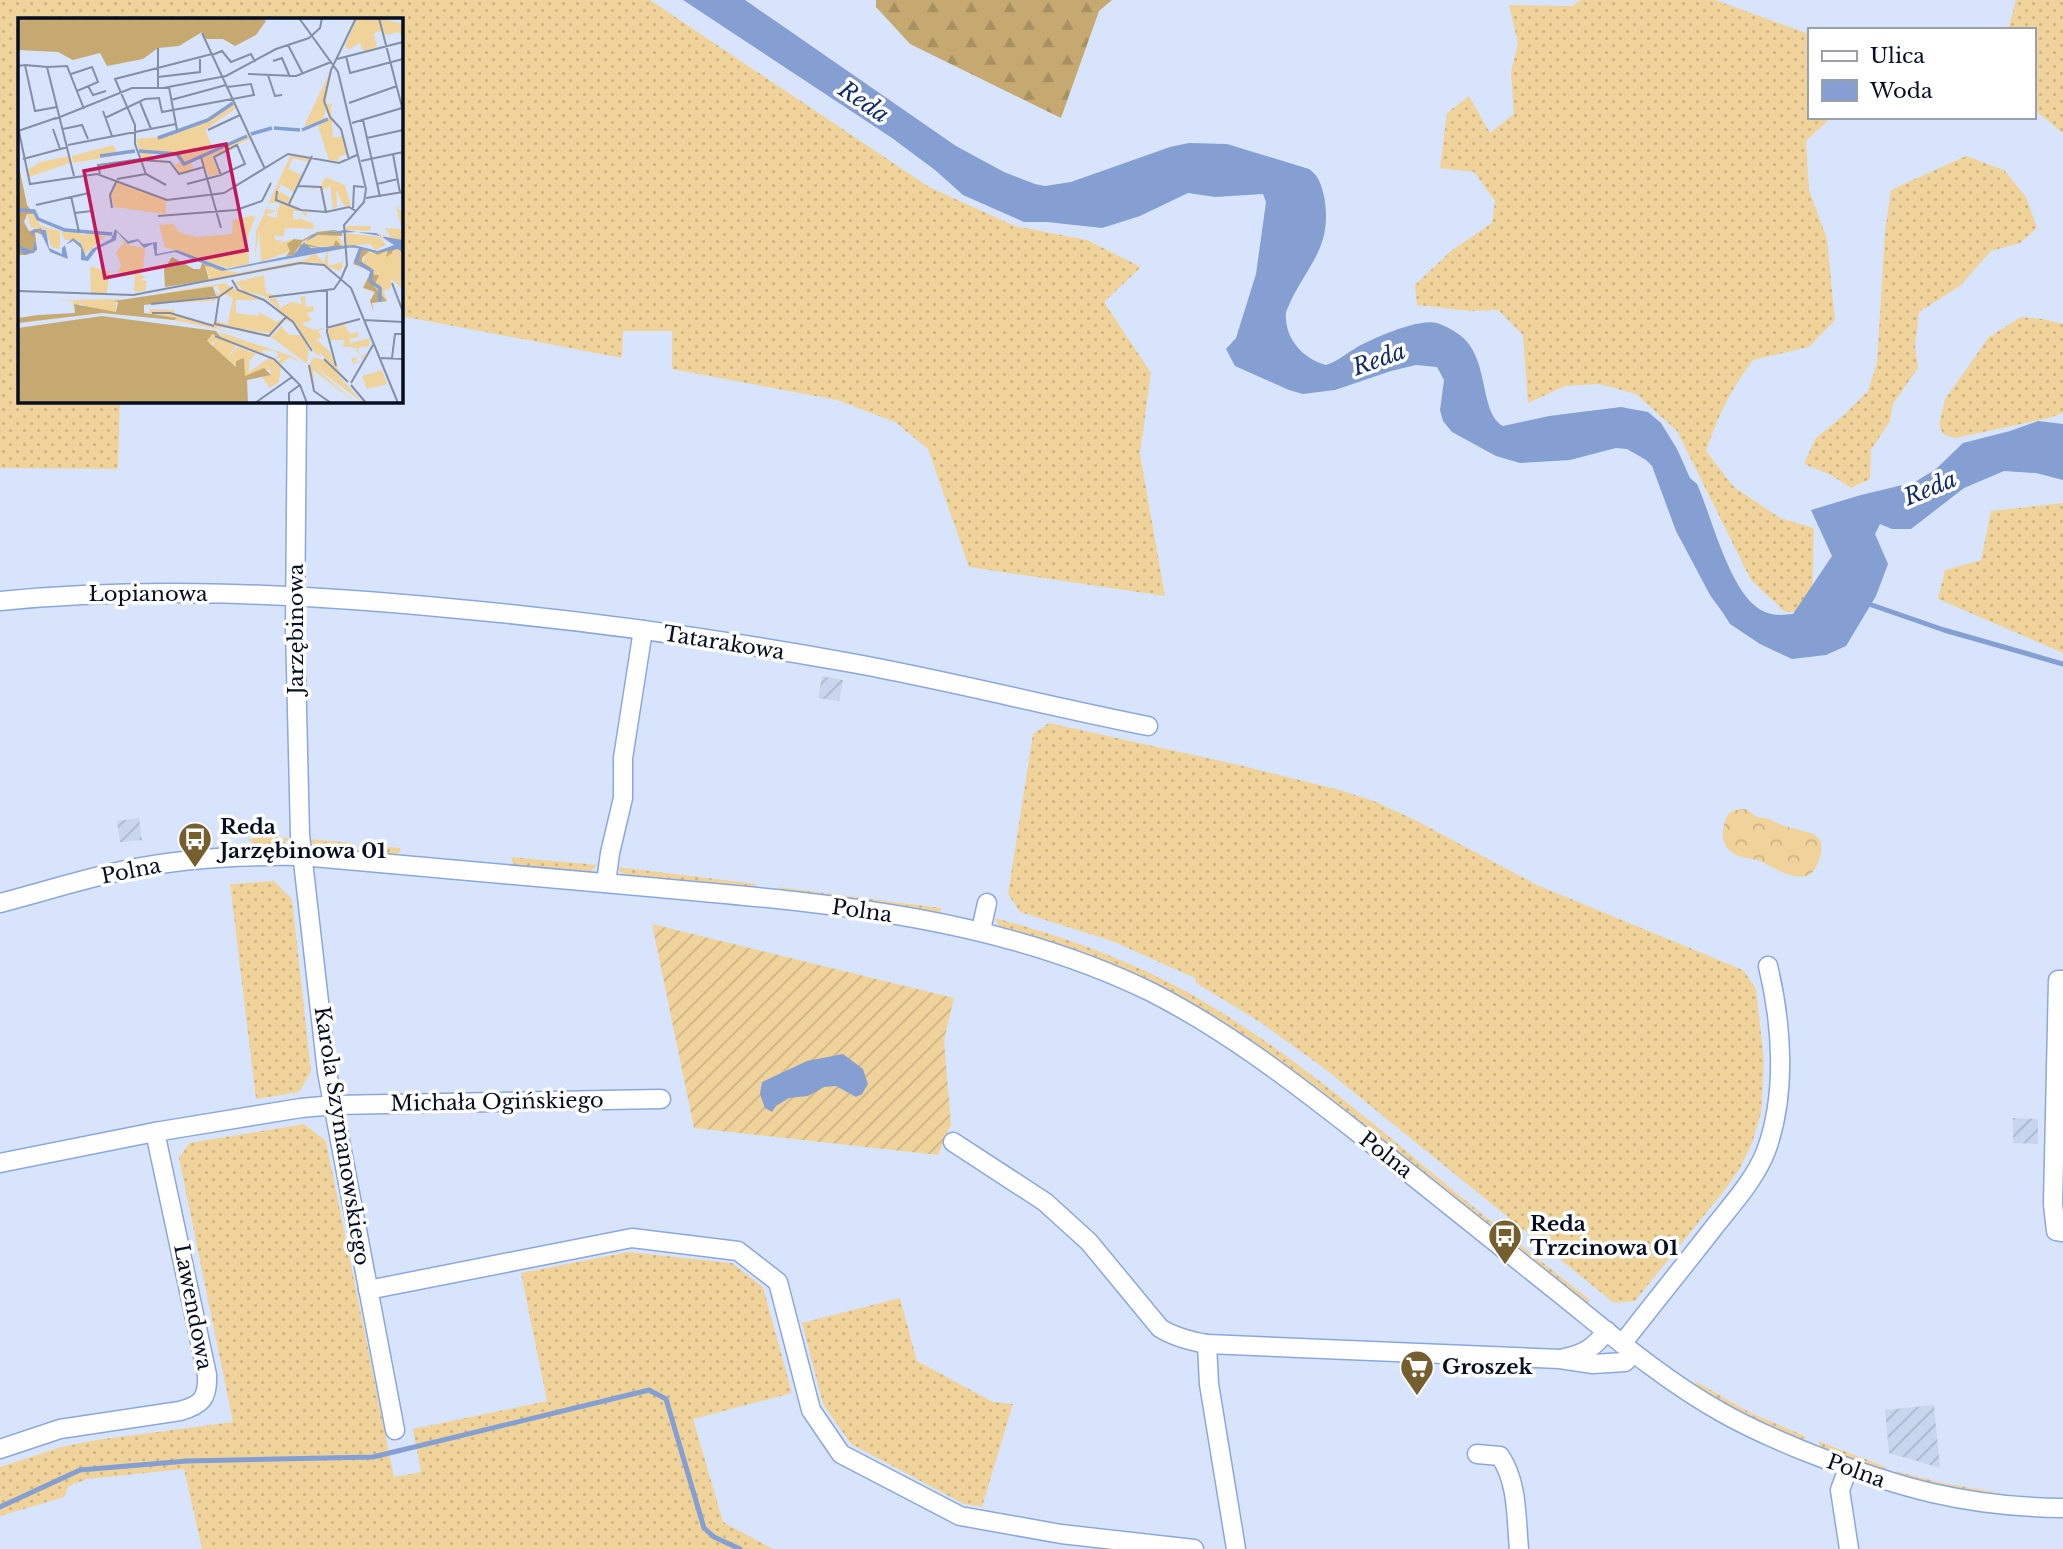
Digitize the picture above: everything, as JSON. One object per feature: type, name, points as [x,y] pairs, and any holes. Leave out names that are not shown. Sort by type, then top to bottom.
[{"type":"street","name":"Jarzębinowa","points":[[297,402],[298,796],[302,856]]},
{"type":"street","name":"Łopianowa","points":[[0,601],[159,592],[296,596]]},
{"type":"street","name":"Tatarakowa","points":[[296,596],[501,613],[643,630],[848,662],[1148,726]]},
{"type":"street","points":[[606,883],[623,798],[623,758],[643,630]]},
{"type":"street","name":"Polna","points":[[0,904],[99,877],[175,862],[233,857],[302,856],[770,898],[981,930],[1047,950],[1117,977],[1153,993],[1215,1028],[1291,1080],[1627,1348],[1691,1394],[1728,1416],[1772,1438],[1892,1484],[1955,1500],[2017,1507],[2063,1508]]},
{"type":"street","name":"Karola Szymanowskiego","points":[[302,856],[327,1072],[395,1430]]},
{"type":"street","points":[[981,930],[987,903]]},
{"type":"street","points":[[953,1142],[1045,1202],[1089,1242],[1160,1328],[1170,1335],[1207,1344],[1560,1359],[1593,1364],[1625,1362],[1627,1348],[1750,1182],[1765,1151],[1777,1109],[1779,1057],[1773,987],[1768,966]]},
{"type":"street","points":[[2063,980],[2058,980],[2053,1204],[2056,1231],[2063,1232]]},
{"type":"street","name":"Michała Ogińskiego","points":[[334,1105],[661,1099]]},
{"type":"street","points":[[0,1163],[155,1132],[334,1105]]},
{"type":"street","name":"Lawendowa","points":[[0,1449],[61,1429],[180,1411],[192,1407],[202,1399],[207,1389],[207,1375],[155,1132]]},
{"type":"street","name":"Karola Szymanowskiego","points":[[368,1290],[632,1238],[738,1251],[778,1282],[811,1410],[841,1454],[960,1516],[1061,1534],[1195,1549]]},
{"type":"street","points":[[1560,1359],[1593,1349],[1607,1331]]},
{"type":"street","points":[[1207,1344],[1209,1384],[1236,1549]]},
{"type":"street","points":[[1476,1454],[1500,1456],[1508,1468],[1513,1482],[1519,1549]]},
{"type":"street","points":[[1848,1468],[1840,1490],[1849,1549]]},
{"type":"shaded area","points":[[822,676],[843,680],[839,701],[818,698]]},
{"type":"shaded area","points":[[139,818],[142,840],[120,842],[117,821]]},
{"type":"shaded area","points":[[2013,1118],[2038,1119],[2038,1144],[2013,1143]]},
{"type":"shaded area","points":[[1934,1405],[1940,1468],[1889,1453],[1885,1410]]},
{"type":"green space","points":[[0,0],[650,0],[929,187],[1015,226],[1087,240],[1141,267],[1104,302],[1151,373],[1140,454],[1165,596],[969,567],[928,449],[895,422],[837,400],[672,369],[672,331],[623,331],[622,358],[402,316],[402,18],[18,18],[18,402],[120,402],[118,469],[0,468]]},
{"type":"green space","points":[[876,0],[1112,0],[1099,11],[1061,118],[910,44],[876,7]]},
{"type":"green space","points":[[1581,0],[1715,0],[1808,34],[1808,119],[1830,119],[1806,141],[1809,190],[1827,239],[1835,320],[1809,347],[1753,360],[1726,403],[1706,451],[1734,487],[1780,518],[1814,528],[1812,603],[1805,611],[1785,612],[1751,580],[1677,431],[1636,394],[1599,384],[1565,386],[1528,403],[1523,335],[1498,310],[1471,311],[1417,305],[1415,285],[1452,250],[1492,223],[1495,201],[1474,172],[1440,168],[1447,113],[1469,96],[1490,133],[1514,114],[1511,72],[1518,43],[1509,5],[1572,6]]},
{"type":"green space","points":[[2016,0],[2063,0],[2063,133],[2035,111],[2035,28],[2009,28]]},
{"type":"green space","points":[[1966,156],[2004,170],[2026,197],[2037,228],[2020,243],[1991,251],[1960,286],[1919,312],[1915,346],[1918,368],[1893,404],[1890,421],[1871,450],[1870,479],[1851,488],[1831,475],[1804,464],[1815,439],[1868,391],[1877,363],[1885,232],[1891,190]]},
{"type":"green space","points":[[2021,317],[2063,324],[2063,413],[1955,438],[1943,434],[1939,425],[1945,399],[1989,337]]},
{"type":"green space","points":[[2063,503],[2063,653],[1938,599],[1945,570],[1981,560],[1991,511]]},
{"type":"green space","points":[[1049,723],[1239,765],[1374,801],[1537,885],[1743,970],[1756,989],[1764,1061],[1761,1113],[1752,1143],[1740,1168],[1723,1192],[1635,1301],[1614,1303],[1325,1069],[1260,1022],[1196,983],[1195,978],[1112,941],[1020,912],[1008,894],[1033,734]]},
{"type":"green space","points":[[1746,809],[1757,817],[1814,834],[1820,840],[1821,849],[1812,872],[1799,877],[1790,875],[1758,860],[1729,851],[1723,837],[1726,817],[1732,811]]},
{"type":"green space","points":[[290,838],[283,844],[269,847],[255,847],[248,839]]},
{"type":"green space","points":[[309,839],[352,843],[352,848],[348,852],[327,850]]},
{"type":"green space","points":[[360,844],[400,848],[400,852],[394,856],[363,853]]},
{"type":"green space","points":[[511,857],[598,865],[583,873],[514,867]]},
{"type":"green space","points":[[617,867],[757,884],[753,888],[630,877]]},
{"type":"green space","points":[[274,881],[292,899],[311,1072],[299,1092],[256,1099],[230,884]]},
{"type":"green space","points":[[779,887],[941,908],[940,914],[781,891]]},
{"type":"green space","points":[[995,918],[1069,941],[1141,969],[1187,992],[1255,1034],[1350,1105],[1590,1300],[1587,1305],[1286,1066],[1233,1030],[1194,1006],[1075,951],[1005,929],[998,925]]},
{"type":"green space","points":[[652,924],[954,998],[944,1040],[951,1124],[938,1155],[694,1128]]},
{"type":"green space","points":[[304,1124],[326,1141],[394,1477],[421,1472],[413,1429],[547,1401],[521,1273],[628,1252],[732,1263],[763,1287],[792,1393],[693,1419],[723,1522],[773,1549],[202,1549],[184,1469],[87,1479],[69,1486],[64,1497],[0,1516],[0,1467],[61,1447],[96,1440],[233,1422],[179,1158],[189,1143]]},
{"type":"green space","points":[[900,1298],[917,1361],[993,1402],[1013,1404],[982,1507],[964,1504],[851,1444],[823,1404],[802,1323]]},
{"type":"green space","points":[[1695,1381],[1749,1412],[1807,1437],[1800,1440],[1746,1417],[1696,1388]]},
{"type":"green space","points":[[1818,1441],[1886,1467],[1884,1473],[1821,1449]]},
{"type":"green space","points":[[1896,1471],[1942,1483],[1995,1492],[1988,1496],[1894,1476]]},
{"type":"water","name":"Reda","points":[[683,0],[745,0],[956,146],[1004,172],[1035,184],[1045,186],[1071,182],[1170,147],[1189,143],[1227,144],[1309,169],[1321,184],[1326,215],[1321,245],[1286,312],[1291,338],[1302,352],[1326,365],[1386,333],[1420,323],[1437,323],[1459,334],[1470,346],[1481,371],[1490,410],[1503,426],[1549,416],[1621,407],[1648,412],[1661,423],[1690,478],[1697,484],[1732,574],[1753,604],[1765,612],[1793,614],[1832,556],[1811,510],[1915,482],[1936,469],[1963,443],[2038,421],[2063,424],[2063,480],[2036,473],[2004,471],[1964,488],[1911,529],[1892,529],[1880,524],[1875,534],[1888,564],[1876,596],[1846,646],[1826,655],[1792,659],[1760,644],[1730,624],[1710,595],[1676,531],[1652,466],[1627,449],[1616,448],[1570,460],[1520,463],[1496,456],[1452,432],[1443,421],[1440,410],[1444,380],[1437,367],[1416,365],[1335,390],[1303,394],[1235,366],[1226,349],[1236,338],[1256,274],[1266,202],[1263,194],[1215,197],[1188,193],[1140,216],[1102,228],[1024,222],[963,195],[892,138]]},
{"type":"water","points":[[843,1054],[863,1069],[868,1084],[862,1094],[856,1097],[836,1086],[824,1087],[808,1096],[789,1098],[772,1112],[765,1108],[760,1094],[762,1082],[807,1061]]},
{"type":"waterway","points":[[1866,603],[1944,630],[2063,664]]},
{"type":"waterway","points":[[0,1507],[80,1470],[187,1461],[373,1457],[649,1390],[666,1399],[704,1528],[714,1537],[740,1549]]},
{"type":"place","name":"Reda Jarzębinowa 01","points":[[195,869]]},
{"type":"place","name":"Reda Trzcinowa 01","points":[[1505,1266]]},
{"type":"place","name":"Groszek","points":[[1417,1397]]}]
